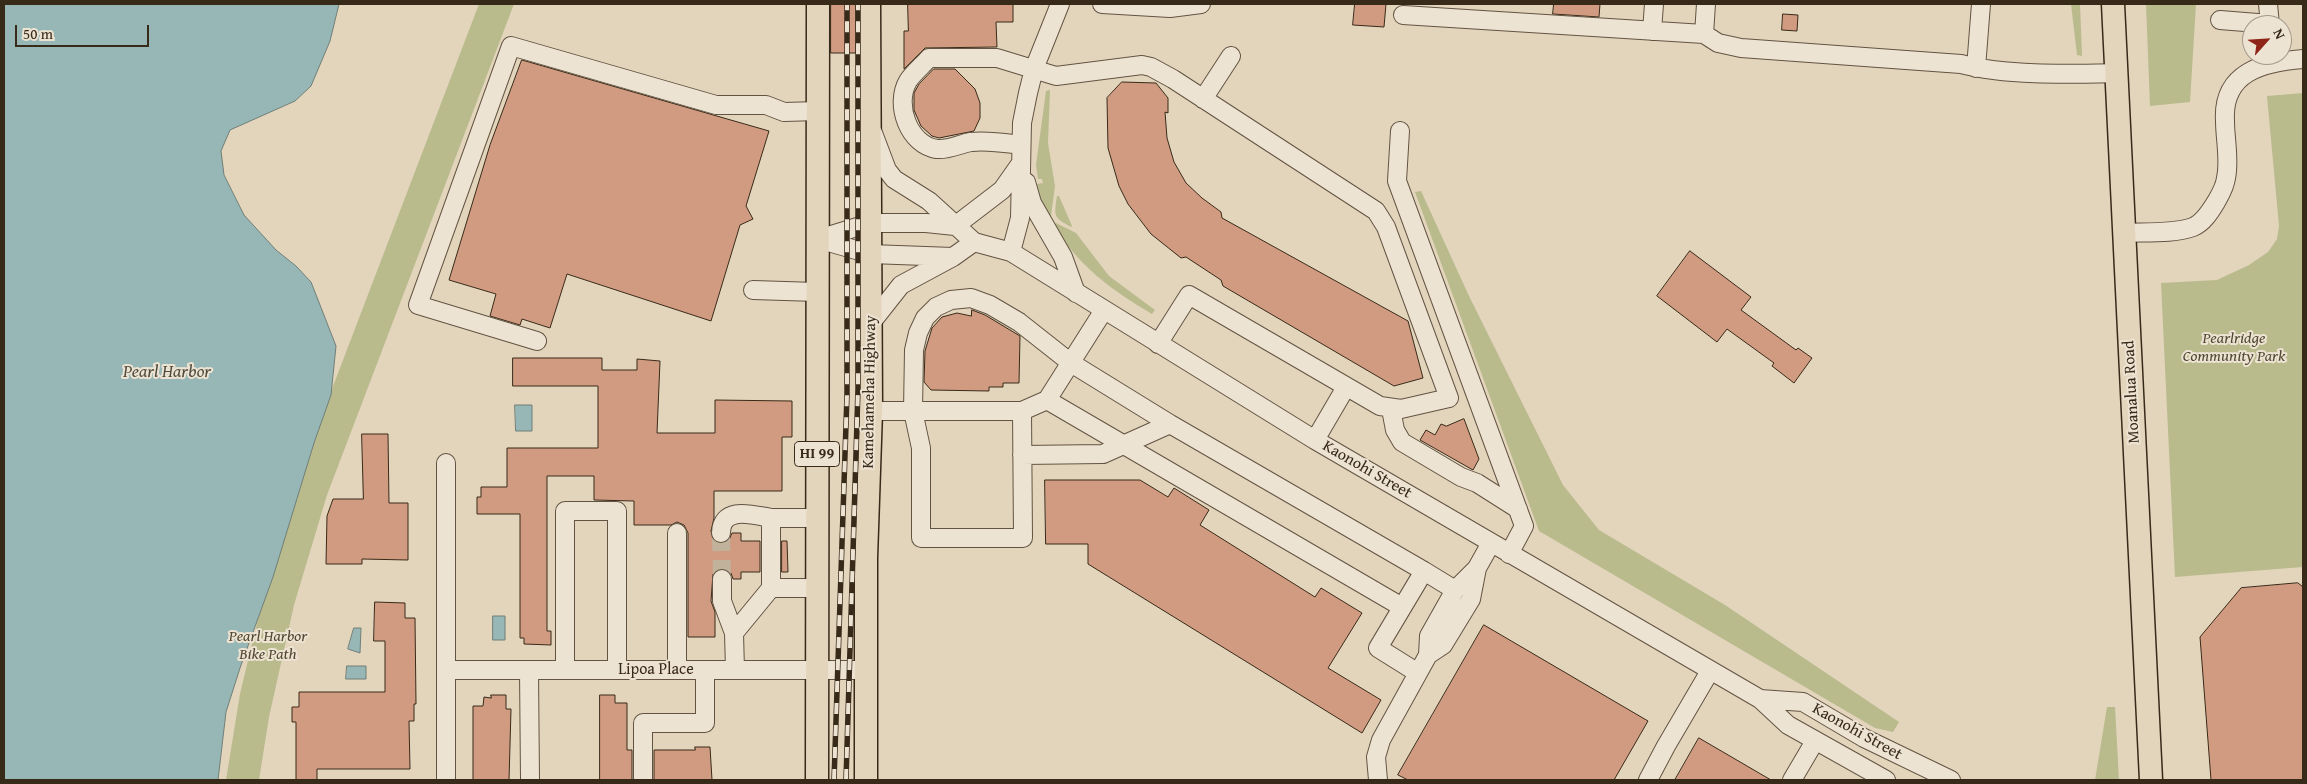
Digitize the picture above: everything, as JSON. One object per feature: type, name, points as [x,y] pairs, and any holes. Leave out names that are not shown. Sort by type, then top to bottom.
[{"type":"main road","name":"HI 99","points":[[818,4],[818,780]]},
{"type":"main road","name":"Kamehameha Highway","points":[[866,780],[866,558],[871,411],[869,4]]},
{"type":"main road","name":"Moanalua Road","points":[[2113,4],[2151,780]]},
{"type":"street","points":[[1102,4],[1170,8],[1202,4]]},
{"type":"street","points":[[1652,31],[1654,4]]},
{"type":"street","points":[[1704,34],[1706,4]]},
{"type":"street","points":[[1976,68],[1981,4]]},
{"type":"street","points":[[1011,252],[1020,218],[1021,145],[1028,93],[1034,69],[1058,5]]},
{"type":"street","points":[[1403,15],[1704,34],[1718,43],[1741,48],[1962,64],[1976,68],[2061,74],[2117,73]]},
{"type":"street","points":[[2220,20],[2242,22]]},
{"type":"street","points":[[537,341],[418,305],[511,46],[716,105],[766,105],[784,112],[818,111]]},
{"type":"street","points":[[1202,99],[1231,56]]},
{"type":"street","points":[[1021,145],[970,142],[946,149],[925,146],[910,130],[904,117],[904,95],[908,82],[929,58],[997,58],[1056,76],[1142,65],[1161,72],[1370,206],[1382,217],[1449,398],[1401,410],[1380,406],[1189,295],[1158,344]]},
{"type":"street","points":[[2124,233],[2188,229],[2201,223],[2206,217],[2226,178],[2225,101],[2233,85],[2257,65]]},
{"type":"street","name":"Kaonohi Street","points":[[869,123],[887,170],[894,179],[929,202],[974,242],[1011,252],[1315,440],[1760,699],[1788,725],[1886,780]]},
{"type":"street","points":[[1400,131],[1397,181],[1524,526],[1509,554]]},
{"type":"street","points":[[818,239],[870,223],[926,223],[955,226],[1002,190],[1021,163]]},
{"type":"street","points":[[1021,163],[1032,203],[1064,257],[1076,293]]},
{"type":"street","points":[[818,239],[870,254],[953,257]]},
{"type":"street","points":[[871,322],[901,285],[953,257],[974,242]]},
{"type":"street","points":[[754,290],[817,292]]},
{"type":"street","points":[[1022,411],[1023,538],[920,538],[921,448],[913,410],[914,350],[918,333],[925,318],[936,307],[951,300],[971,298],[990,305],[1019,322],[1071,363],[1170,424],[1455,590]]},
{"type":"street","points":[[871,411],[1022,411],[1047,400],[1104,310]]},
{"type":"street","points":[[1315,440],[1346,387]]},
{"type":"street","points":[[1047,400],[1402,607]]},
{"type":"street","points":[[1391,409],[1395,430],[1402,442],[1461,477],[1477,483],[1518,509]]},
{"type":"street","points":[[1022,455],[1103,454],[1126,446],[1170,424]]},
{"type":"street","points":[[446,463],[446,780]]},
{"type":"street","points":[[565,670],[565,511],[617,511],[617,670]]},
{"type":"street","points":[[721,533],[723,523],[733,514],[740,513],[771,518],[817,518]]},
{"type":"street","points":[[734,633],[771,588],[771,518]]},
{"type":"street","points":[[677,533],[677,670]]},
{"type":"street","points":[[1378,780],[1376,757],[1381,740],[1428,654],[1429,636],[1455,590],[1477,568],[1491,543]]},
{"type":"street","points":[[1428,654],[1443,645],[1471,599],[1477,568]]},
{"type":"street","points":[[1418,673],[1378,648],[1424,571]]},
{"type":"street","points":[[722,579],[722,601],[734,633],[735,670]]},
{"type":"street","points":[[771,588],[817,588]]},
{"type":"street","name":"Lipoa Place","points":[[446,670],[866,670]]},
{"type":"street","points":[[529,670],[530,780]]},
{"type":"street","points":[[643,780],[643,723],[705,723],[705,670]]},
{"type":"street","points":[[1648,780],[1710,671]]},
{"type":"street","name":"Kaonohi Street","points":[[1760,699],[1803,702],[1864,738],[1951,780]]},
{"type":"street","points":[[1792,780],[1815,741]]},
{"type":"green space","name":"Pearl Harbor Bike Path","points":[[479,4],[514,4],[327,495],[294,605],[269,717],[259,780],[226,780],[240,694],[267,581],[314,436]]},
{"type":"green space","points":[[2071,4],[2080,4],[2082,56],[2077,55]]},
{"type":"green space","points":[[2146,4],[2196,4],[2190,102],[2150,106]]},
{"type":"green space","points":[[1050,90],[1048,143],[1055,186],[1051,216],[1048,217],[1041,202],[1037,184],[1043,183],[1042,179],[1038,179],[1036,165],[1046,91]]},
{"type":"green space","name":"Pearlridge Community Park","points":[[2303,93],[2303,567],[2175,577],[2161,283],[2217,280],[2249,265],[2268,252],[2277,239],[2279,226],[2267,96]]},
{"type":"green space","points":[[1421,191],[1469,296],[1563,485],[1599,530],[1725,605],[1899,722],[1893,732],[1875,728],[1539,531],[1415,192]]},
{"type":"green space","points":[[1057,196],[1059,196],[1071,227],[1061,221],[1056,215]]},
{"type":"green space","points":[[1056,223],[1076,233],[1109,276],[1155,310],[1152,314],[1109,286],[1085,265],[1063,240],[1053,225]]},
{"type":"green space","points":[[2107,707],[2115,707],[2119,780],[2095,780]]},
{"type":"water","name":"Pearl Harbor","points":[[4,4],[339,4],[330,41],[311,86],[295,101],[230,130],[221,151],[224,175],[244,215],[276,250],[296,266],[311,282],[336,346],[331,395],[314,443],[273,577],[226,712],[218,780],[4,780]]},
{"type":"water","points":[[515,405],[532,405],[532,431],[516,431]]},
{"type":"water","points":[[493,616],[505,616],[505,640],[493,640]]},
{"type":"water","points":[[354,628],[361,628],[360,653],[348,649]]},
{"type":"water","points":[[347,666],[366,666],[366,679],[346,679]]},
{"type":"building","points":[[831,4],[856,4],[856,53],[831,53]]},
{"type":"building","points":[[908,4],[1013,4],[1013,22],[996,22],[997,47],[925,48],[904,69],[904,31],[908,31]]},
{"type":"building","points":[[1355,4],[1386,4],[1384,27],[1353,25]]},
{"type":"building","points":[[1554,4],[1600,4],[1599,17],[1553,14]]},
{"type":"building","points":[[1783,14],[1798,15],[1797,31],[1782,30]]},
{"type":"building","points":[[522,60],[769,131],[746,206],[753,219],[740,225],[711,321],[567,274],[550,328],[522,319],[520,325],[490,316],[496,294],[449,280],[490,145]]},
{"type":"building","points":[[934,69],[955,69],[975,89],[980,103],[980,118],[974,131],[939,138],[932,136],[921,126],[914,110],[914,93],[919,84]]},
{"type":"building","points":[[1122,82],[1156,83],[1168,98],[1168,113],[1165,112],[1167,138],[1174,162],[1186,183],[1221,212],[1222,218],[1408,321],[1423,378],[1394,386],[1223,286],[1221,280],[1186,257],[1181,258],[1151,234],[1128,204],[1119,186],[1108,148],[1107,98]]},
{"type":"building","points":[[1690,251],[1751,297],[1741,310],[1796,350],[1798,348],[1812,358],[1794,383],[1772,366],[1774,363],[1727,329],[1717,342],[1657,296]]},
{"type":"building","points":[[972,310],[985,315],[1020,336],[1019,383],[1003,383],[1003,387],[989,387],[989,391],[931,390],[924,382],[925,351],[932,328],[942,317],[957,313],[971,316]]},
{"type":"building","points":[[513,358],[602,358],[602,370],[637,370],[637,359],[660,361],[657,433],[715,433],[715,400],[792,401],[792,437],[782,437],[782,491],[714,491],[714,518],[711,531],[714,541],[724,543],[729,540],[732,533],[741,533],[741,541],[760,541],[760,572],[741,572],[741,579],[733,579],[731,573],[722,568],[713,574],[711,601],[715,612],[715,637],[688,637],[688,533],[684,525],[677,522],[671,525],[634,525],[634,501],[594,500],[594,476],[547,476],[547,631],[551,631],[551,645],[524,644],[524,638],[520,638],[520,514],[477,514],[477,497],[481,497],[481,487],[507,487],[507,448],[598,448],[598,386],[513,386]]},
{"type":"building","points":[[1464,419],[1479,459],[1473,470],[1420,440],[1426,430],[1435,435],[1441,424],[1446,426]]},
{"type":"building","points":[[362,434],[388,434],[389,503],[408,503],[408,560],[362,559],[362,564],[326,564],[327,516],[333,499],[363,499]]},
{"type":"building","points":[[1045,480],[1140,480],[1168,497],[1174,488],[1209,510],[1200,525],[1315,597],[1321,588],[1362,613],[1328,668],[1381,700],[1362,733],[1088,564],[1088,544],[1046,544]]},
{"type":"building","points":[[782,541],[787,541],[788,572],[782,572]]},
{"type":"building","points":[[2298,583],[2303,587],[2303,780],[2211,780],[2200,637],[2241,588]]},
{"type":"building","points":[[375,602],[405,603],[405,618],[415,618],[416,704],[414,704],[414,721],[409,721],[410,769],[317,769],[317,780],[296,780],[296,722],[292,722],[292,707],[299,707],[299,692],[385,692],[385,641],[374,641]]},
{"type":"building","points":[[1484,625],[1648,721],[1614,780],[1408,780],[1398,775]]},
{"type":"building","points":[[491,695],[506,695],[506,709],[511,709],[509,780],[473,780],[473,706],[483,706],[484,697],[491,698]]},
{"type":"building","points":[[600,695],[615,695],[615,703],[627,703],[627,750],[632,750],[632,780],[600,780]]},
{"type":"building","points":[[1699,738],[1771,780],[1675,780]]},
{"type":"building","points":[[695,747],[710,747],[712,780],[654,780],[654,750],[695,750]]},
{"type":"tunnel","points":[[721,533],[722,579]]},
{"type":"railway","points":[[834,780],[847,395],[847,4]]},
{"type":"railway","points":[[846,780],[858,389],[858,4]]}]
